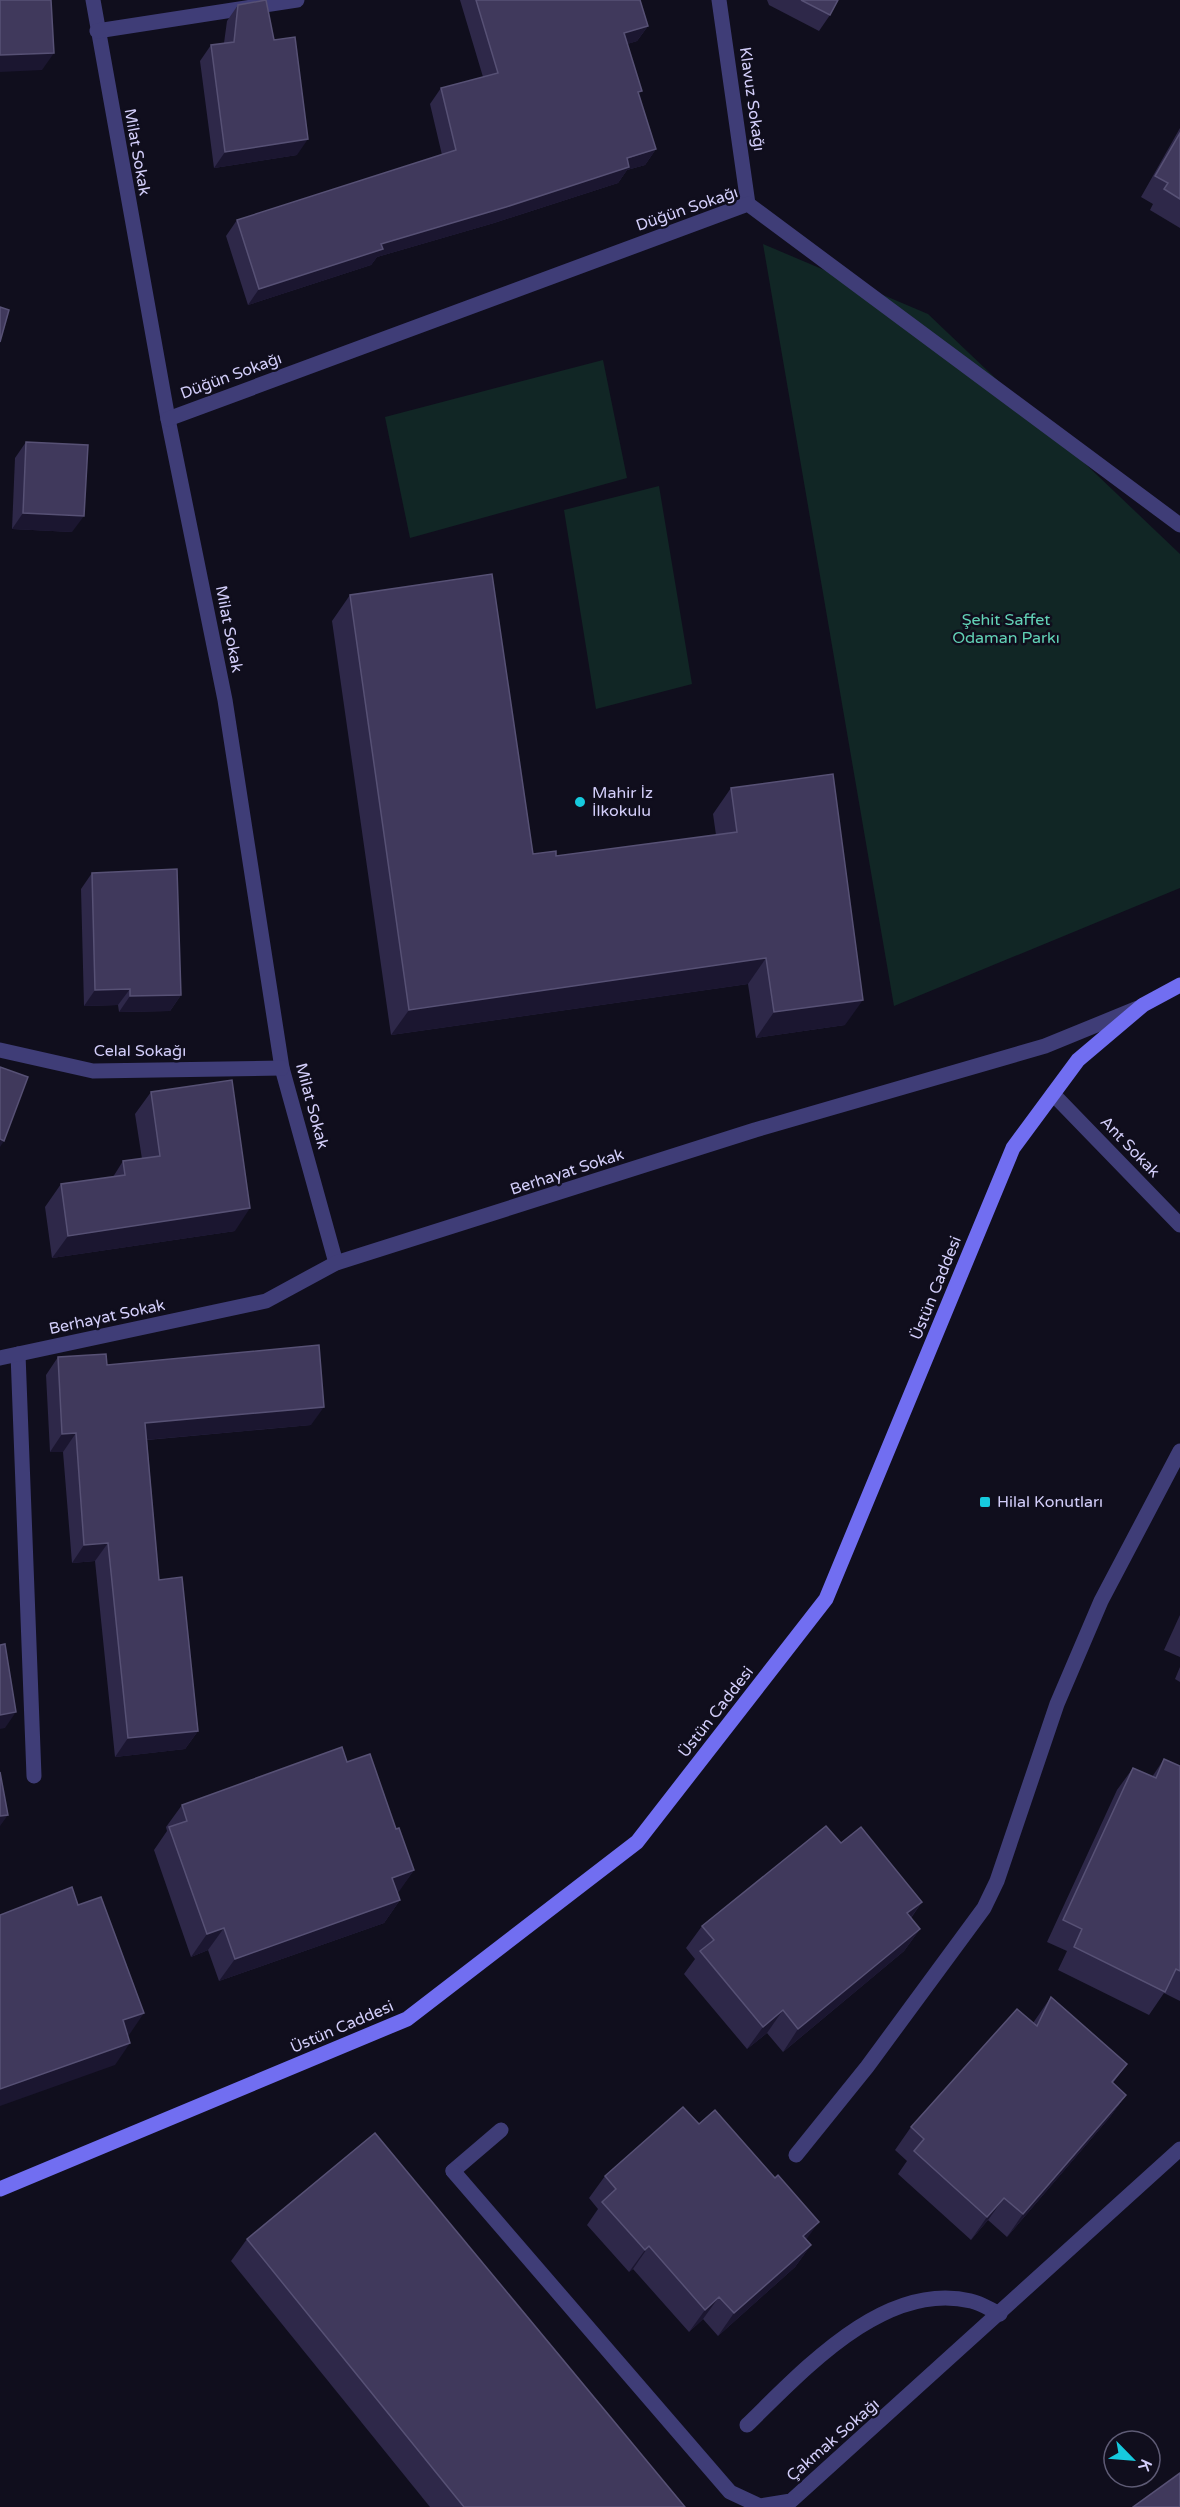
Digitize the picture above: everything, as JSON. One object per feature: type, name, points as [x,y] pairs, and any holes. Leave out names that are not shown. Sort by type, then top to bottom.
[{"type":"street","name":"Milat Sokak","points":[[93,0],[168,419],[225,700],[282,1068],[336,1263]]},
{"type":"street","points":[[97,31],[297,0]]},
{"type":"street","name":"Klavuz Sokağı","points":[[719,0],[748,204]]},
{"type":"street","name":"Düğün Sokağı","points":[[168,419],[748,204],[1180,525]]},
{"type":"street","name":"Üstün Caddesi","points":[[0,2189],[407,2019],[637,1842],[826,1599],[1013,1148],[1078,1060],[1143,1005],[1180,985]]},
{"type":"street","name":"Berhayat Sokak","points":[[0,1358],[266,1301],[336,1263],[755,1130],[1045,1046],[1143,1005]]},
{"type":"street","name":"Celal Sokağı","points":[[0,1050],[93,1071],[282,1068]]},
{"type":"street","name":"Ant Sokak","points":[[1053,1094],[1180,1225]]},
{"type":"street","points":[[18,1354],[34,1776]]},
{"type":"street","points":[[796,2155],[867,2067],[984,1908],[997,1881],[1057,1704],[1101,1601],[1180,1450]]},
{"type":"street","name":"Çakmak Sokağı","points":[[501,2130],[453,2171],[730,2492],[760,2506],[791,2501],[1180,2149]]},
{"type":"street","points":[[747,2425],[862,2322],[888,2309],[917,2302],[957,2298],[974,2301],[1000,2314]]},
{"type":"green space","name":"Şehit Saffet Odaman Parkı","points":[[763,244],[928,314],[1180,554],[1180,888],[894,1006]]},
{"type":"green space","points":[[603,360],[627,478],[410,538],[385,417]]},
{"type":"green space","points":[[659,486],[692,684],[596,709],[564,510]]},
{"type":"building","points":[[0,0],[51,0],[54,53],[0,55]]},
{"type":"building","points":[[266,0],[274,40],[295,37],[308,139],[225,152],[211,45],[234,42],[238,5]]},
{"type":"building","points":[[476,0],[640,0],[648,26],[624,33],[642,91],[638,92],[656,149],[627,158],[629,167],[381,244],[383,249],[259,289],[237,220],[456,150],[441,88],[498,73]]},
{"type":"building","points":[[801,0],[838,0],[830,15]]},
{"type":"building","points":[[1180,133],[1180,199],[1164,189],[1168,183],[1155,176]]},
{"type":"building","points":[[0,307],[9,310],[0,342]]},
{"type":"building","points":[[26,442],[88,445],[84,516],[23,513]]},
{"type":"building","points":[[492,574],[533,854],[556,851],[556,856],[737,832],[731,788],[833,774],[863,1000],[774,1012],[766,958],[409,1010],[350,595]]},
{"type":"building","points":[[177,869],[181,995],[130,996],[130,989],[95,990],[92,873]]},
{"type":"building","points":[[0,1067],[28,1077],[4,1141],[0,1139]]},
{"type":"building","points":[[232,1080],[250,1208],[68,1236],[61,1184],[125,1175],[123,1161],[160,1156],[151,1092]]},
{"type":"building","points":[[319,1345],[324,1407],[145,1423],[159,1580],[182,1577],[198,1731],[128,1738],[108,1543],[84,1545],[76,1433],[62,1434],[58,1357],[106,1354],[107,1365]]},
{"type":"building","points":[[5,1644],[16,1712],[0,1715],[0,1645]]},
{"type":"building","points":[[342,1747],[347,1762],[370,1754],[396,1829],[399,1828],[414,1870],[392,1878],[400,1900],[235,1959],[224,1928],[207,1934],[169,1827],[187,1821],[182,1805]]},
{"type":"building","points":[[1164,1759],[1180,1766],[1180,1971],[1176,1969],[1165,1992],[1074,1947],[1082,1929],[1063,1920],[1133,1768],[1156,1778]]},
{"type":"building","points":[[0,1772],[8,1815],[0,1816]]},
{"type":"building","points":[[826,1826],[841,1843],[861,1827],[922,1902],[907,1913],[920,1929],[798,2029],[783,2010],[763,2027],[700,1951],[714,1940],[702,1926]]},
{"type":"building","points":[[72,1887],[78,1905],[101,1897],[144,2013],[123,2020],[130,2043],[0,2089],[0,1915]]},
{"type":"building","points":[[1051,1997],[1127,2064],[1112,2082],[1126,2095],[1023,2214],[1004,2198],[987,2217],[914,2151],[924,2139],[911,2127],[1017,2009],[1037,2026]]},
{"type":"building","points":[[683,2107],[699,2124],[715,2110],[775,2178],[778,2175],[819,2222],[803,2236],[811,2245],[734,2313],[719,2297],[705,2310],[649,2246],[645,2250],[602,2202],[616,2189],[605,2176]]},
{"type":"building","points":[[375,2133],[685,2507],[464,2507],[247,2239]]},
{"type":"building","points":[[1180,2473],[1180,2507],[1133,2507],[1158,2489],[1162,2489],[1162,2486]]},
{"type":"place","name":"Mahir İz İlkokulu","points":[[580,802]]},
{"type":"place","name":"Hilal Konutları","points":[[985,1502]]}]
